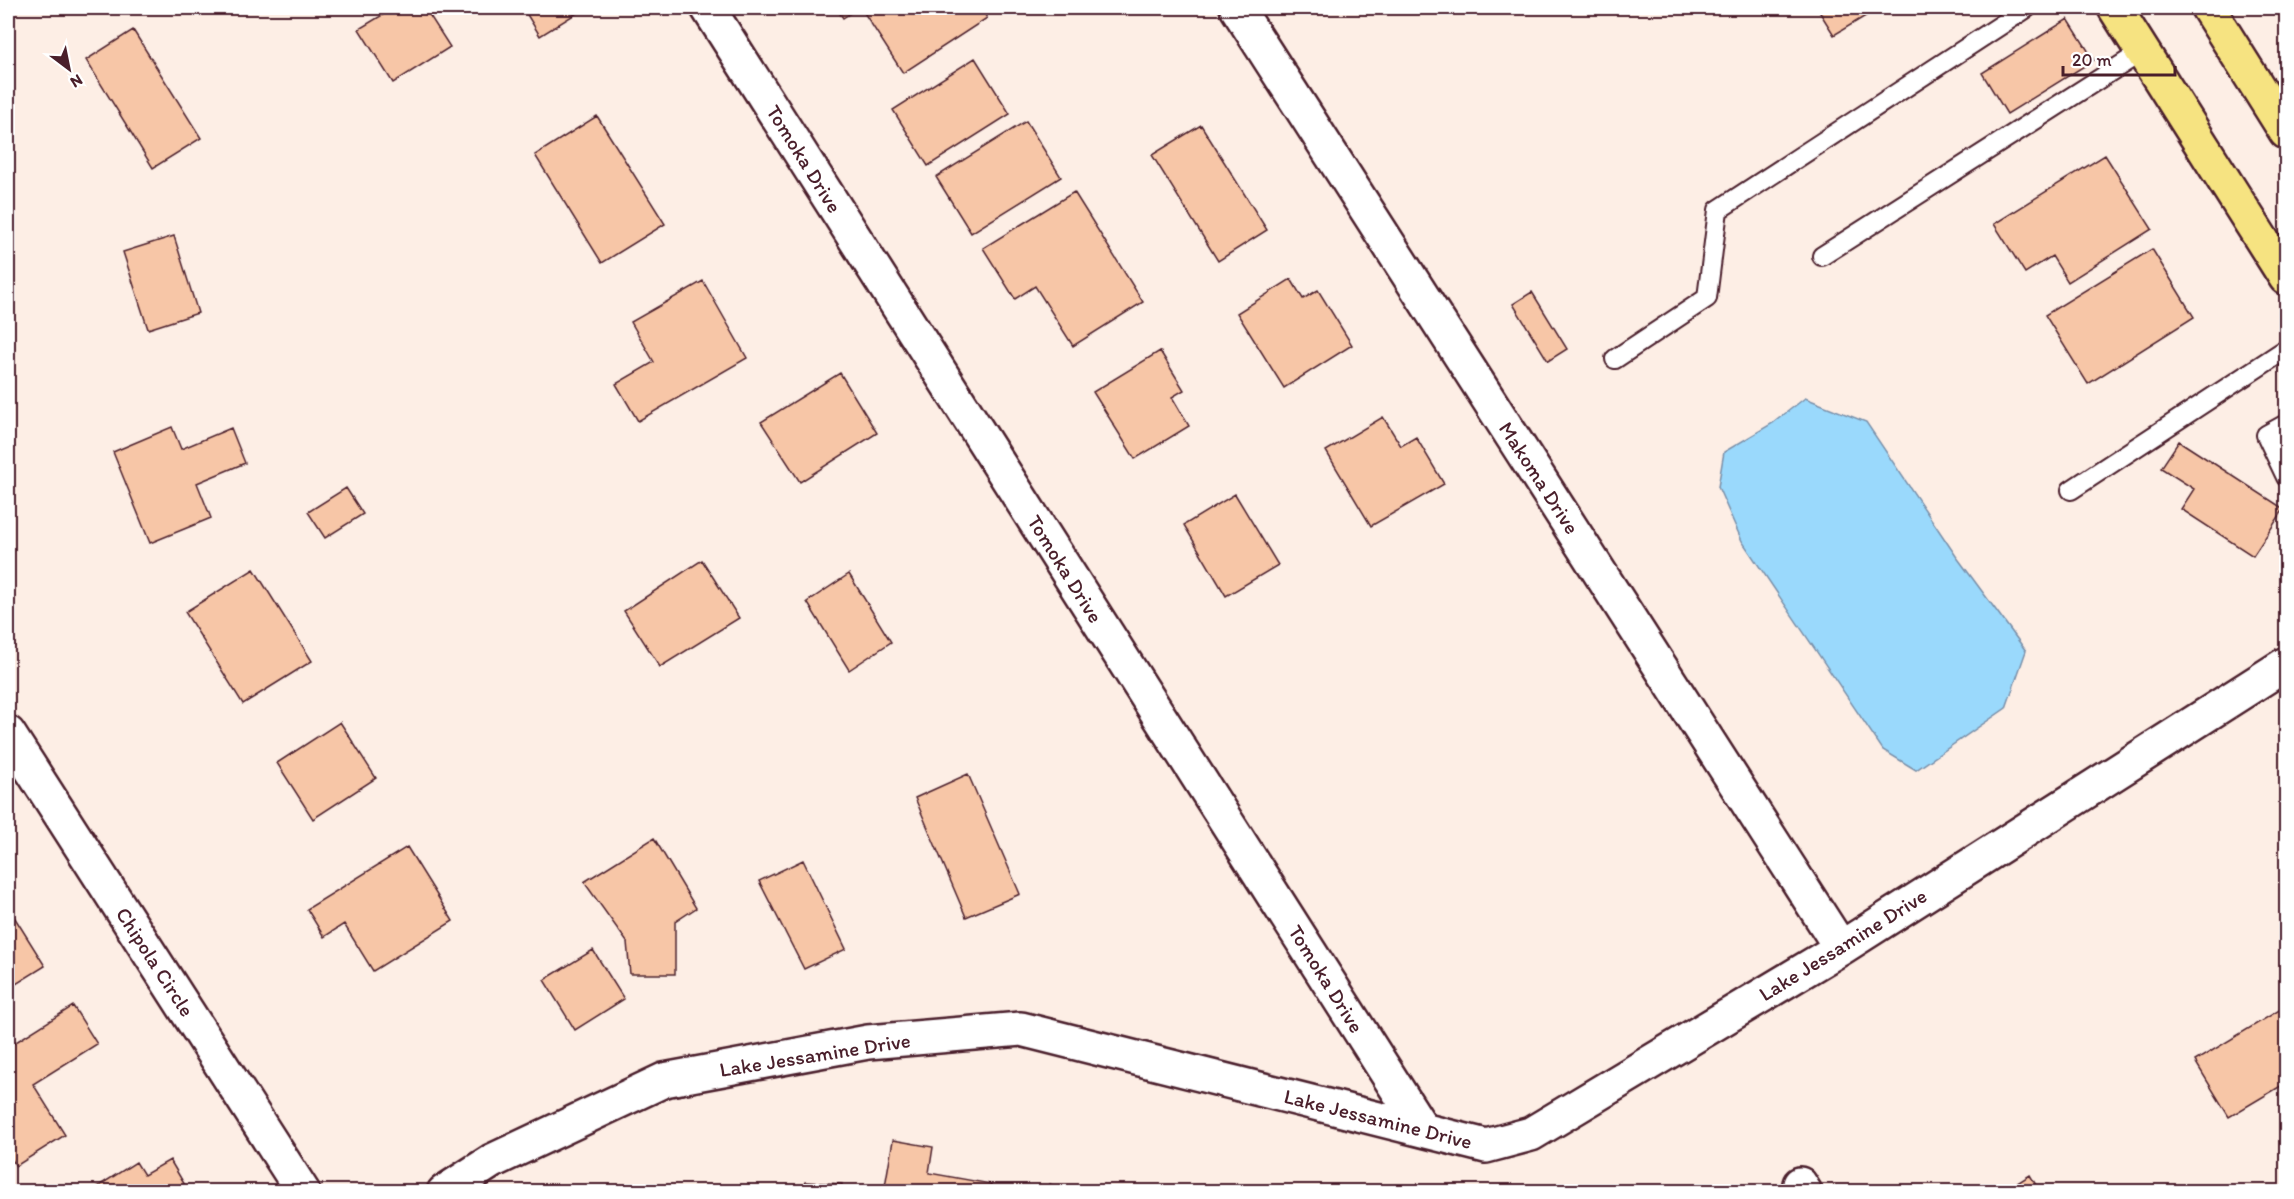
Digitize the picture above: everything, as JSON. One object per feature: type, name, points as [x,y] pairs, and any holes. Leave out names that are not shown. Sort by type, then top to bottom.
[{"type":"main road","points":[[2115,8],[2286,278]]},
{"type":"main road","points":[[2208,8],[2286,132]]},
{"type":"street","name":"Tomoka Drive","points":[[708,8],[1423,1130]]},
{"type":"street","name":"Makoma Drive","points":[[1237,8],[1841,948]]},
{"type":"street","name":"Lake Jessamine Drive","points":[[444,1191],[492,1161],[664,1080],[868,1042],[1021,1029],[1486,1146],[1531,1134],[1841,948],[2286,664]]},
{"type":"street","name":"Chipola Circle","points":[[8,733],[303,1191]]},
{"type":"lane","points":[[1616,359],[1707,298],[1718,210],[2027,8]]},
{"type":"lane","points":[[1822,256],[2143,51]]},
{"type":"lane","points":[[2071,490],[2286,349]]},
{"type":"lane","points":[[2286,424],[2266,435],[2286,477]]},
{"type":"water","points":[[1805,398],[1866,422],[1956,556],[2026,651],[2006,708],[1916,770],[1883,750],[1742,541],[1718,487],[1724,452],[1773,423]]},
{"type":"building","points":[[394,8],[425,8],[450,47],[393,83],[359,29]]},
{"type":"building","points":[[523,8],[585,8],[540,36]]},
{"type":"building","points":[[836,8],[858,8],[843,18]]},
{"type":"building","points":[[861,8],[981,8],[987,18],[903,73]]},
{"type":"building","points":[[1817,8],[1879,8],[1834,35]]},
{"type":"building","points":[[2068,19],[2094,60],[2007,114],[1982,73]]},
{"type":"building","points":[[133,30],[201,138],[153,168],[86,60]]},
{"type":"building","points":[[975,58],[1010,114],[928,166],[893,110]]},
{"type":"building","points":[[597,116],[665,224],[602,263],[535,155]]},
{"type":"building","points":[[1026,121],[1061,177],[971,233],[936,177]]},
{"type":"building","points":[[1201,125],[1267,230],[1218,261],[1152,155]]},
{"type":"building","points":[[2105,155],[2152,229],[2068,282],[2052,256],[2025,273],[1994,224]]},
{"type":"building","points":[[1074,192],[1143,302],[1073,346],[1035,286],[1015,299],[983,248]]},
{"type":"building","points":[[174,236],[198,313],[148,329],[123,252]]},
{"type":"building","points":[[2152,249],[2194,317],[2088,384],[2045,315]]},
{"type":"building","points":[[1291,279],[1303,299],[1318,290],[1352,345],[1284,388],[1237,313]]},
{"type":"building","points":[[703,281],[747,358],[638,421],[616,384],[654,362],[631,322]]},
{"type":"building","points":[[1532,292],[1567,349],[1548,361],[1513,304]]},
{"type":"building","points":[[1160,351],[1184,390],[1172,397],[1189,426],[1135,459],[1093,392]]},
{"type":"building","points":[[840,373],[877,433],[800,482],[761,422]]},
{"type":"building","points":[[1383,417],[1401,446],[1416,437],[1444,484],[1371,526],[1326,451]]},
{"type":"building","points":[[172,427],[181,449],[231,428],[245,463],[197,483],[211,518],[150,543],[113,452]]},
{"type":"building","points":[[2179,441],[2284,509],[2253,556],[2181,509],[2194,489],[2161,468]]},
{"type":"building","points":[[346,488],[363,514],[325,538],[308,512]]},
{"type":"building","points":[[1235,494],[1278,565],[1226,596],[1184,525]]},
{"type":"building","points":[[702,560],[739,618],[660,667],[624,611]]},
{"type":"building","points":[[254,569],[312,661],[243,704],[185,612]]},
{"type":"building","points":[[849,574],[891,642],[849,670],[807,602]]},
{"type":"building","points":[[340,722],[376,778],[313,819],[277,763]]},
{"type":"building","points":[[968,774],[1020,894],[966,917],[915,798]]},
{"type":"building","points":[[654,838],[696,908],[675,922],[675,974],[630,974],[627,942],[584,882]]},
{"type":"building","points":[[407,847],[453,921],[373,971],[344,924],[324,937],[307,909]]},
{"type":"building","points":[[803,860],[846,949],[804,969],[759,881]]},
{"type":"building","points":[[8,907],[45,966],[8,989]]},
{"type":"building","points":[[593,950],[624,999],[575,1030],[544,980]]},
{"type":"building","points":[[73,1006],[97,1044],[33,1084],[65,1135],[16,1166],[8,1154],[8,1047]]},
{"type":"building","points":[[2286,1006],[2286,1083],[2229,1117],[2195,1061]]},
{"type":"building","points":[[893,1140],[933,1147],[929,1173],[991,1184],[990,1192],[884,1192]]},
{"type":"building","points":[[170,1160],[189,1192],[89,1192],[136,1162],[144,1175]]},
{"type":"building","points":[[2030,1175],[2040,1192],[2003,1192]]},
{"type":"building","points":[[805,1182],[842,1184],[841,1192],[804,1192]]},
{"type":"building","points":[[1050,1184],[1066,1192],[1046,1192]]}]
